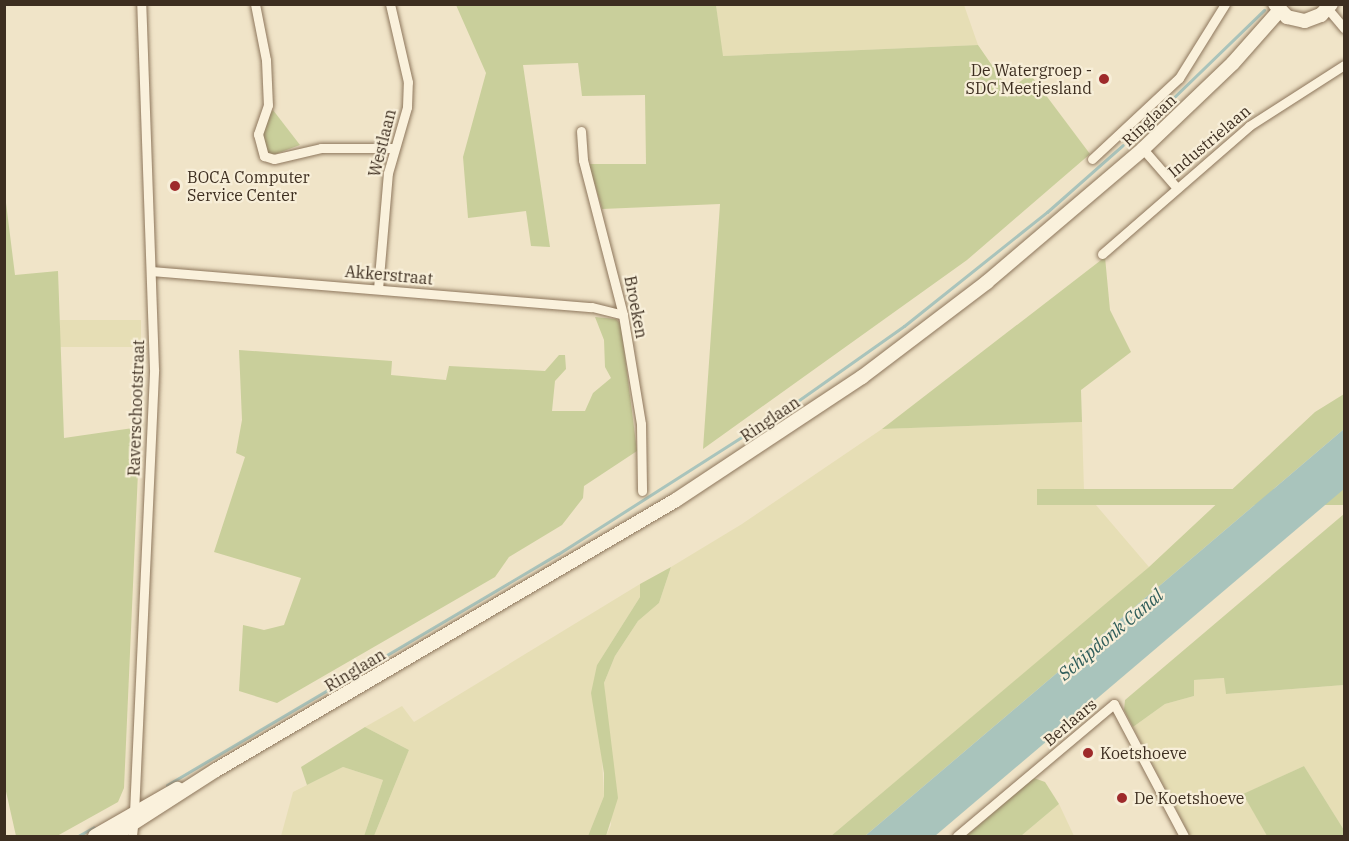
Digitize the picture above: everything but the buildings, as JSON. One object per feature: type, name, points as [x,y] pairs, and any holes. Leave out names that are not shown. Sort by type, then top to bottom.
[{"type":"main road","name":"Ringlaan","points":[[95,837],[133,825],[216,770],[676,500],[773,438],[862,377],[987,282],[1143,150],[1233,63],[1277,8],[1305,21],[1330,7]]},
{"type":"main road","name":"Ringlaan","points":[[133,825],[160,798],[216,770]]},
{"type":"street","name":"Raverschootstraat","points":[[133,825],[153,402],[151,272],[141,4]]},
{"type":"street","points":[[255,4],[266,60],[268,105],[258,134],[264,156],[274,159],[321,148],[394,148]]},
{"type":"street","name":"Westlaan","points":[[378,289],[386,195],[394,148],[407,107],[408,82],[390,4]]},
{"type":"street","points":[[1092,159],[1179,78],[1225,4]]},
{"type":"street","points":[[1330,7],[1344,28]]},
{"type":"street","name":"Industrielaan","points":[[1102,254],[1249,126],[1344,65]]},
{"type":"street","name":"Broeken","points":[[581,131],[583,160],[623,315],[641,424],[642,491]]},
{"type":"street","points":[[1143,150],[1177,188]]},
{"type":"street","name":"Akkerstraat","points":[[151,272],[592,307],[623,315]]},
{"type":"street","name":"Berlaars","points":[[957,837],[1114,704],[1185,837]]},
{"type":"shaded area","points":[[716,5],[964,5],[978,45],[722,56]]},
{"type":"shaded area","points":[[60,320],[141,320],[141,347],[60,347]]},
{"type":"shaded area","points":[[1082,422],[1084,491],[1149,567],[1124,589],[831,836],[606,836],[611,825],[604,683],[615,656],[638,621],[659,603],[671,567],[742,524],[882,429]]},
{"type":"shaded area","points":[[640,584],[640,597],[597,665],[604,796],[588,836],[374,836],[409,750],[365,727],[402,706],[414,722]]},
{"type":"shaded area","points":[[1225,678],[1226,694],[1344,685],[1344,830],[1304,766],[1244,794],[1267,836],[1190,836],[1133,727],[1165,704],[1194,696],[1194,680]]},
{"type":"shaded area","points":[[343,767],[383,780],[364,836],[281,836],[293,792]]},
{"type":"shaded area","points":[[1059,804],[1074,836],[1021,836]]},
{"type":"green space","points":[[456,5],[716,5],[723,56],[978,45],[1009,90],[1030,74],[1090,154],[967,260],[703,449],[720,204],[602,209],[589,164],[646,164],[645,95],[582,96],[578,63],[523,65],[550,247],[531,246],[526,211],[468,218],[463,157],[486,73]]},
{"type":"green space","points":[[273,110],[300,145],[273,155],[266,154],[260,131]]},
{"type":"green space","points":[[5,195],[15,275],[58,271],[64,438],[140,427],[124,788],[118,802],[57,836],[16,836],[5,787]]},
{"type":"green space","points":[[1105,257],[1110,310],[1131,352],[1081,390],[1082,422],[882,429]]},
{"type":"green space","points":[[595,317],[616,319],[621,324],[637,451],[584,486],[583,498],[562,525],[509,557],[495,577],[277,703],[239,691],[243,625],[264,630],[284,625],[301,578],[214,552],[245,457],[236,453],[242,420],[239,350],[392,361],[391,375],[446,380],[449,366],[545,371],[559,355],[565,355],[566,369],[555,381],[552,411],[585,411],[593,393],[611,378],[605,367],[604,340]]},
{"type":"green space","points":[[1344,394],[1344,429],[865,836],[831,836],[1149,567],[1315,412]]},
{"type":"green space","points":[[1037,489],[1344,489],[1344,505],[1037,505]]},
{"type":"green space","points":[[1344,514],[1344,685],[1226,694],[1224,678],[1194,680],[1194,696],[1165,704],[1133,727],[1124,710],[1125,700]]},
{"type":"green space","points":[[671,567],[659,603],[638,621],[615,656],[604,683],[618,798],[606,836],[588,836],[604,796],[604,773],[591,693],[597,665],[640,597],[640,584]]},
{"type":"green space","points":[[365,727],[409,750],[374,836],[364,836],[383,780],[343,767],[307,785],[301,767]]},
{"type":"green space","points":[[1304,766],[1344,830],[1344,836],[1267,836],[1243,794]]},
{"type":"green space","points":[[1034,778],[1045,782],[1059,804],[1021,836],[966,836]]},
{"type":"water","name":"Schipdonk Canal","points":[[1344,429],[1344,489],[935,836],[865,836]]},
{"type":"waterway","points":[[1137,133],[1264,10]]},
{"type":"waterway","points":[[167,785],[558,554],[792,405],[904,326],[1047,212],[1123,145]]},
{"type":"waterway","points":[[78,836],[94,827]]},
{"type":"place","name":"De Watergroep - SDC Meetjesland","points":[[1104,79]]},
{"type":"place","name":"BOCA Computer Service Center","points":[[175,186]]},
{"type":"place","name":"Koetshoeve","points":[[1088,753]]},
{"type":"place","name":"De Koetshoeve","points":[[1122,798]]}]
